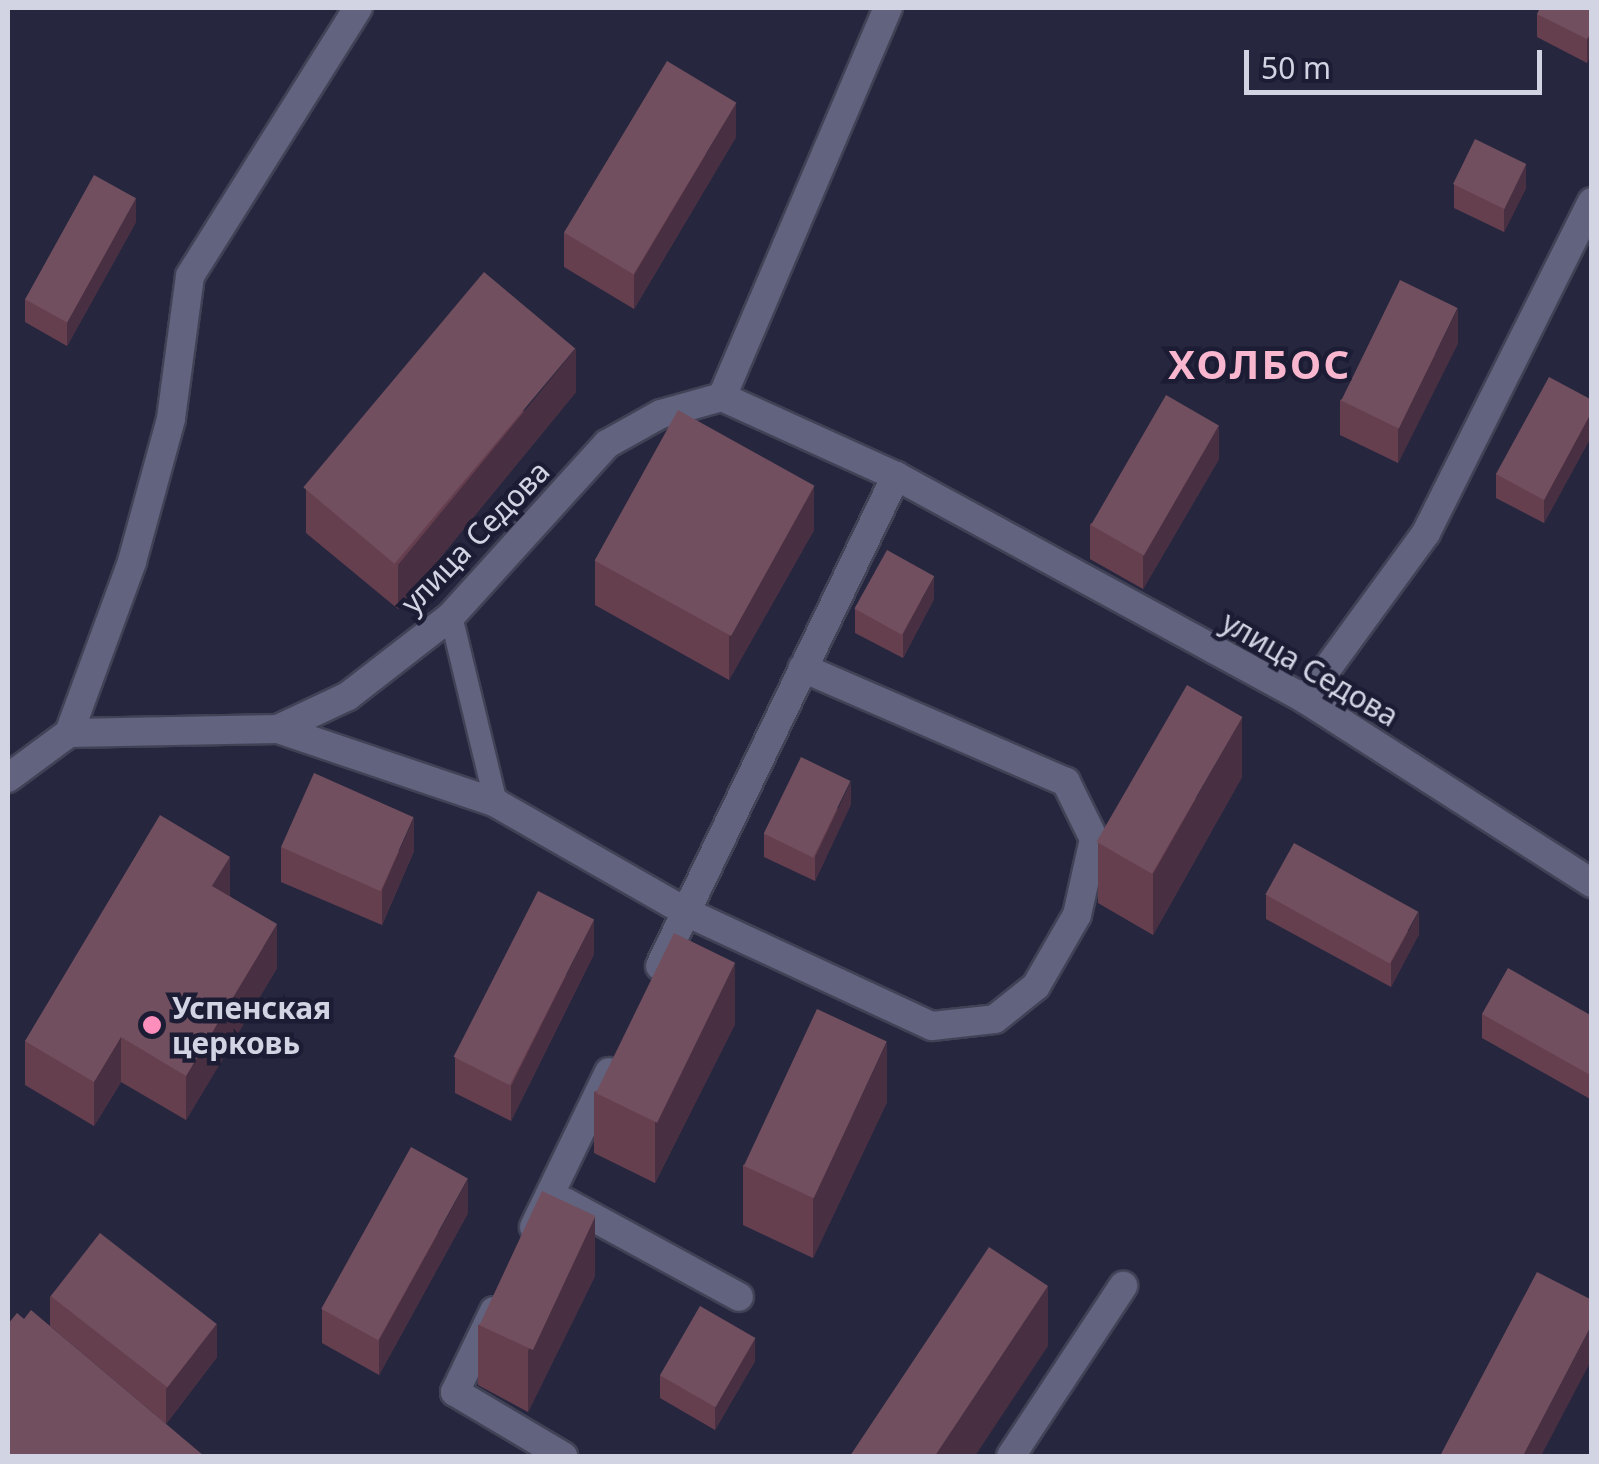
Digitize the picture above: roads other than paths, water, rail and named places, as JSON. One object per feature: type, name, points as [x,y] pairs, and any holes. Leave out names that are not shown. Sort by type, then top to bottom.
[{"type":"street","points":[[8,778],[69,733],[132,562],[166,436],[190,276],[358,8]]},
{"type":"street","points":[[722,397],[888,8]]},
{"type":"street","points":[[1305,700],[1426,533],[1592,202]]},
{"type":"street","name":"улица Седова","points":[[69,733],[278,729],[348,696],[451,616],[608,444],[661,414],[722,397],[896,476],[1305,700],[1592,884]]},
{"type":"street","points":[[644,1000],[896,476]]},
{"type":"street","points":[[278,729],[496,804],[686,912],[932,1026],[995,1018],[1036,986],[1077,915],[1094,839],[1066,782],[803,668]]},
{"type":"street","points":[[524,1248],[626,1036]]},
{"type":"street","points":[[550,1194],[739,1297]]},
{"type":"street","points":[[507,1284],[455,1392],[563,1456]]},
{"type":"street","points":[[1011,1456],[1123,1286]]},
{"type":"lane","points":[[451,616],[496,804]]},
{"type":"place","name":"Успенская церковь","points":[[152,1025]]},
{"type":"district","name":"ХОЛБОС","points":[[1260,364]]}]
